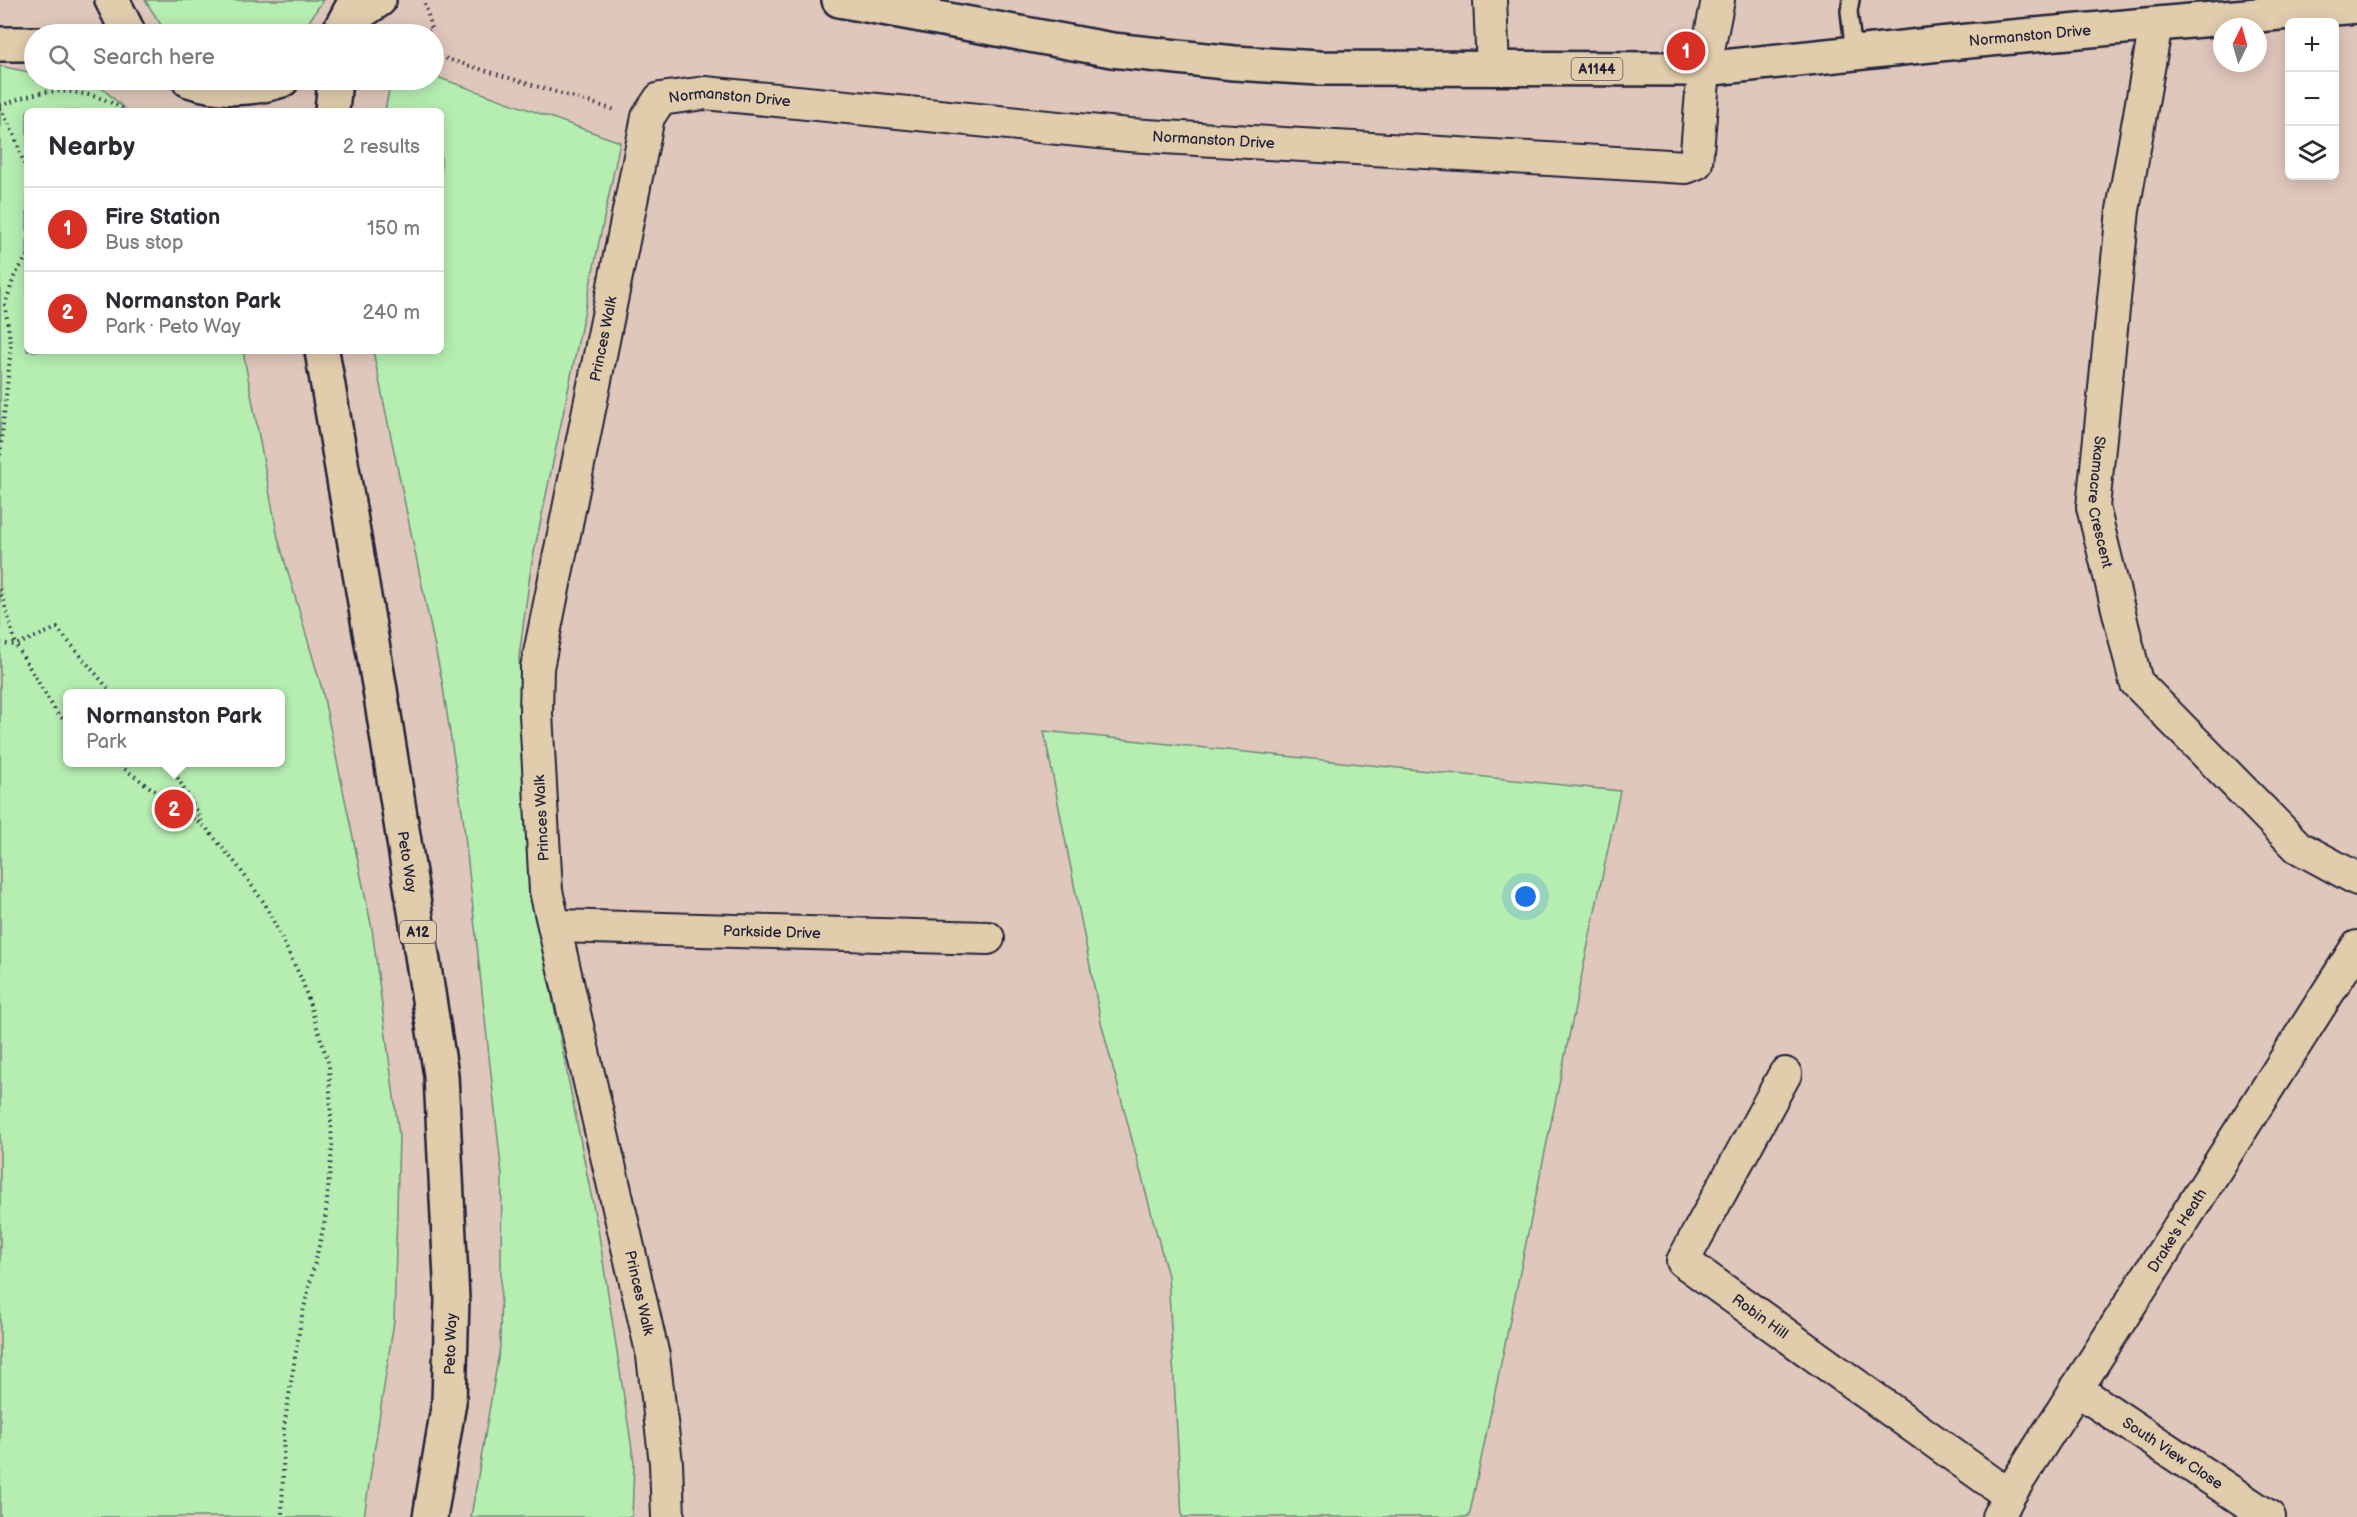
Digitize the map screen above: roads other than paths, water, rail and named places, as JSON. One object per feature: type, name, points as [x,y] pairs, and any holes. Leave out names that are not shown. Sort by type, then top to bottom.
[{"type":"main road","points":[[112,0],[124,24]]},
{"type":"main road","points":[[347,19],[379,0]]},
{"type":"main road","name":"Normanston Drive","points":[[839,0],[1112,50],[1234,63],[1319,68],[1704,69],[2156,24],[2288,5],[2357,6]]},
{"type":"main road","points":[[0,44],[24,44]]},
{"type":"main road","points":[[188,90],[205,108]]},
{"type":"main road","points":[[332,108],[333,90]]},
{"type":"main road","name":"Peto Way","points":[[323,354],[382,701],[441,1075],[452,1299],[448,1402],[430,1517]]},
{"type":"street","points":[[1490,0],[1492,68]]},
{"type":"street","points":[[1704,69],[1719,0]]},
{"type":"street","name":"Skamacre Crescent","points":[[2156,24],[2123,210],[2093,507],[2136,682],[2298,847],[2357,879]]},
{"type":"street","name":"Normanston Drive","points":[[648,117],[660,99],[705,93],[1129,135],[1686,167],[1696,163],[1704,69]]},
{"type":"street","name":"Princes Walk","points":[[648,117],[537,668],[536,714],[546,891],[556,926],[653,1356],[666,1463],[668,1517]]},
{"type":"street","name":"Parkside Drive","points":[[556,926],[988,938]]},
{"type":"street","name":"Drake's Heath","points":[[2003,1506],[2357,947]]},
{"type":"street","name":"Robin Hill","points":[[1785,1074],[1683,1260],[2003,1506]]},
{"type":"street","name":"South View Close","points":[[2076,1389],[2268,1517]]},
{"type":"lane","points":[[1851,0],[1849,11],[1854,54]]},
{"type":"place","name":"Fire Station","points":[[1686,51]]},
{"type":"place","name":"Normanston Park","points":[[174,809]]}]
